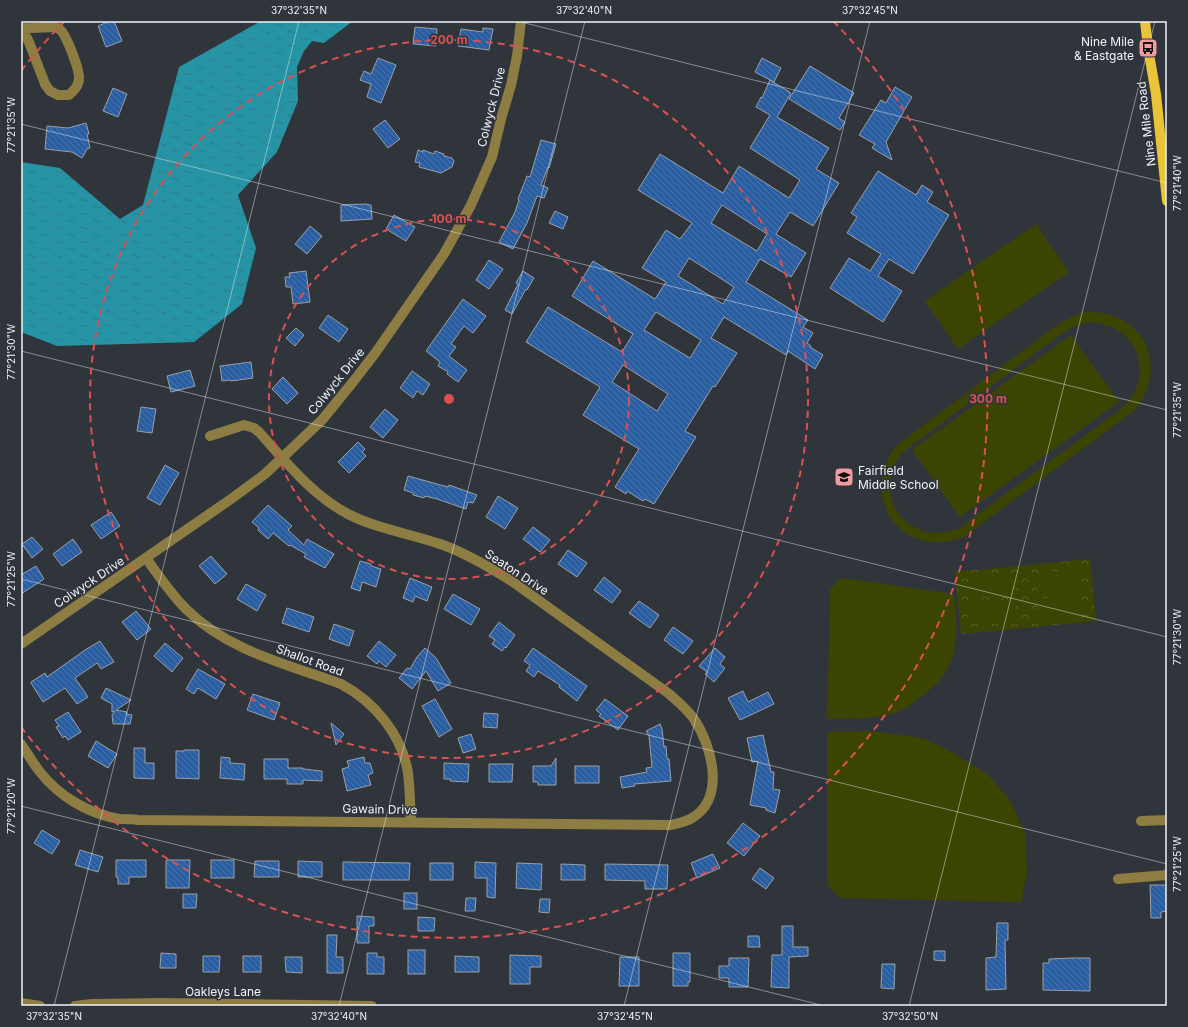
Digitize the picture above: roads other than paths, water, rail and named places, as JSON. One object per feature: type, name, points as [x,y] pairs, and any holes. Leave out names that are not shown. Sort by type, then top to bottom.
[{"type":"main road","name":"Nine Mile Road","points":[[1145,21],[1165,163],[1167,201]]},
{"type":"street","name":"Colwyck Drive","points":[[21,644],[231,499],[264,474],[322,420],[354,382],[444,254],[471,205],[492,157],[511,85],[517,56],[521,21]]},
{"type":"street","points":[[52,26],[59,28],[65,34],[79,77],[76,89],[69,95],[58,95],[50,91],[45,84],[30,42],[22,28],[42,28],[52,26]]},
{"type":"street","name":"Seaton Drive","points":[[210,436],[239,426],[244,425],[249,427],[259,432],[311,488],[328,502],[348,514],[369,523],[465,554],[513,582],[678,701],[694,719],[702,733],[709,751]]},
{"type":"street","name":"Shallot Road","points":[[146,558],[175,597],[187,610],[210,630],[233,644],[259,656],[341,684],[368,702],[383,718],[400,746],[408,773],[411,822]]},
{"type":"street","name":"Gawain Drive","points":[[21,744],[39,772],[57,790],[81,806],[103,815],[120,819],[663,825],[681,823],[691,819],[705,806],[711,794],[713,779],[709,751]]},
{"type":"street","points":[[1141,821],[1167,820]]},
{"type":"street","points":[[1118,879],[1167,875]]},
{"type":"street","points":[[21,1003],[40,1006]]},
{"type":"street","name":"Oakleys Lane","points":[[75,1006],[92,1004],[169,1003],[372,1006]]},
{"type":"water","points":[[261,21],[353,21],[324,43],[312,41],[304,51],[297,67],[298,101],[277,152],[238,195],[256,248],[242,304],[194,342],[57,346],[21,332],[21,162],[60,168],[120,219],[143,205],[179,67]]},
{"type":"place","name":"Nine Mile & Eastgate","points":[[1148,48]]},
{"type":"place","name":"Fairfield Middle School","points":[[844,477]]}]
